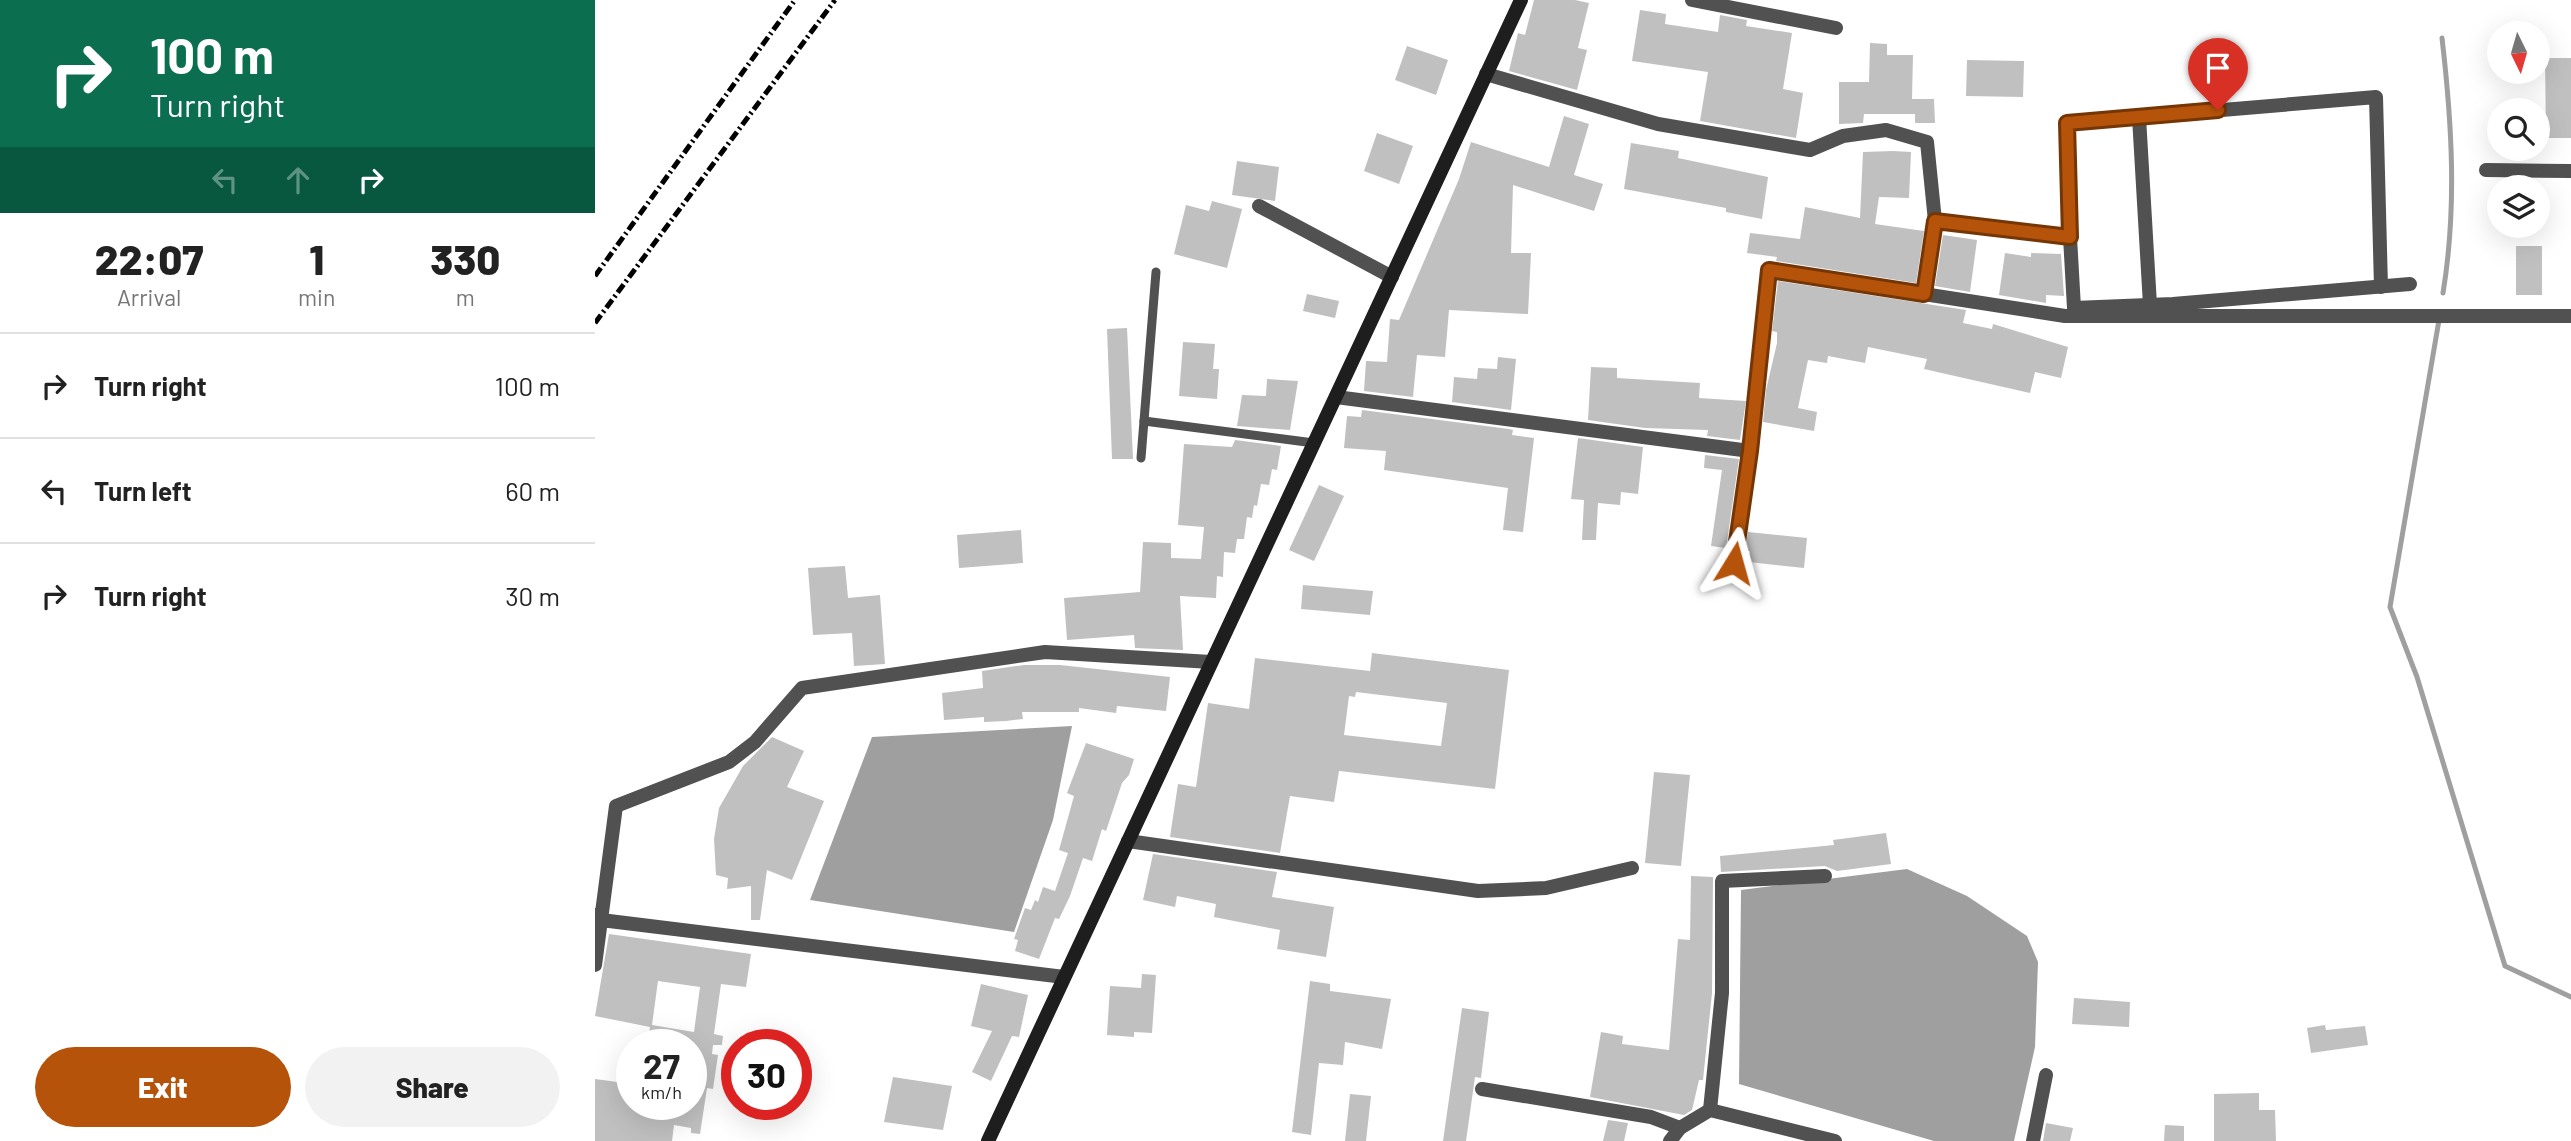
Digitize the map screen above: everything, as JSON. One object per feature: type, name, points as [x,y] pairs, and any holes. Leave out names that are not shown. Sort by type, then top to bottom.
[{"type":"main road","points":[[988,1141],[1521,0]]},
{"type":"street","points":[[1692,0],[1836,28]]},
{"type":"street","points":[[1486,74],[1658,124],[1810,150],[1843,136],[1886,130],[1927,142],[1935,221],[1924,294]]},
{"type":"street","points":[[2381,287],[2376,97],[2067,123],[2074,308],[2151,305],[2381,287],[2410,284]]},
{"type":"street","points":[[2139,117],[2151,305]]},
{"type":"street","points":[[2486,170],[2571,171]]},
{"type":"street","points":[[1259,206],[1392,277]]},
{"type":"street","points":[[1935,221],[2070,237]]},
{"type":"street","points":[[1734,563],[1750,451],[1769,270],[2064,316],[2571,316]]},
{"type":"street","points":[[1336,397],[1750,451]]},
{"type":"street","points":[[595,965],[598,918],[616,806],[729,762],[755,742],[801,688],[1045,652],[1211,662]]},
{"type":"street","points":[[1128,841],[1478,891],[1546,888],[1632,868]]},
{"type":"street","points":[[1710,1110],[1722,993],[1722,881],[1825,876]]},
{"type":"street","points":[[598,918],[1064,977]]},
{"type":"street","points":[[2032,1141],[2046,1075]]},
{"type":"street","points":[[1482,1089],[1651,1116],[1680,1128]]},
{"type":"street","points":[[1670,1141],[1680,1128],[1710,1110],[1828,1140]]},
{"type":"lane","points":[[1141,458],[1156,272]]},
{"type":"lane","points":[[1144,421],[1314,443]]},
{"type":"shaded area","points":[[1072,726],[1053,820],[1014,932],[810,900],[872,737]]},
{"type":"shaded area","points":[[1907,869],[1967,896],[2027,936],[2038,962],[2035,1047],[2014,1141],[1934,1141],[1739,1084],[1741,890]]},
{"type":"building","points":[[1534,0],[1575,0],[1589,3],[1578,48],[1587,50],[1577,90],[1509,71],[1518,33],[1525,35]]},
{"type":"building","points":[[1640,10],[1666,14],[1665,24],[1718,32],[1720,15],[1747,20],[1746,26],[1792,33],[1783,89],[1803,93],[1796,138],[1700,121],[1708,72],[1632,61]]},
{"type":"building","points":[[1870,43],[1887,44],[1887,55],[1913,55],[1912,99],[1934,99],[1935,123],[1915,123],[1915,114],[1864,114],[1863,123],[1839,124],[1839,82],[1869,82]]},
{"type":"building","points":[[1407,46],[1448,60],[1436,95],[1395,80]]},
{"type":"building","points":[[2550,58],[2571,58],[2571,138],[2550,138],[2550,98],[2546,98],[2545,84],[2550,84]]},
{"type":"building","points":[[1967,60],[2024,61],[2023,97],[1966,96]]},
{"type":"building","points":[[1564,116],[1589,124],[1574,175],[1603,184],[1594,211],[1513,185],[1511,253],[1531,253],[1528,314],[1449,310],[1445,357],[1417,355],[1413,397],[1364,391],[1366,361],[1387,362],[1390,319],[1399,320],[1459,179],[1471,142],[1549,167]]},
{"type":"building","points":[[1377,133],[1413,146],[1399,184],[1364,171]]},
{"type":"building","points":[[1631,143],[1679,151],[1678,158],[1768,177],[1762,219],[1726,212],[1726,208],[1624,189]]},
{"type":"building","points":[[1863,152],[1911,152],[1909,198],[1879,197],[1875,224],[1924,231],[1916,283],[1776,261],[1777,257],[1747,253],[1750,233],[1800,239],[1805,207],[1860,218]]},
{"type":"building","points":[[1237,161],[1279,167],[1275,201],[1232,195]]},
{"type":"building","points":[[1212,201],[1242,209],[1227,268],[1174,254],[1186,205],[1209,211]]},
{"type":"building","points":[[1943,235],[1977,240],[1970,292],[1935,286]]},
{"type":"building","points":[[2516,246],[2542,246],[2542,295],[2516,295]]},
{"type":"building","points":[[2005,253],[2031,257],[2031,253],[2061,254],[2064,296],[2046,295],[2046,303],[1999,295]]},
{"type":"building","points":[[1778,281],[1966,310],[1963,323],[1992,329],[1993,324],[2068,347],[2061,378],[2035,372],[2030,393],[1924,369],[1927,359],[1868,347],[1865,363],[1828,356],[1827,363],[1808,360],[1798,408],[1817,412],[1814,431],[1763,422],[1766,390],[1777,343],[1777,332],[1772,331]]},
{"type":"building","points":[[1307,294],[1339,301],[1335,318],[1303,311]]},
{"type":"building","points":[[1127,328],[1133,459],[1112,459],[1107,329]]},
{"type":"building","points":[[1183,342],[1215,344],[1213,369],[1219,369],[1217,399],[1179,396]]},
{"type":"building","points":[[1498,357],[1516,359],[1511,410],[1452,402],[1454,377],[1477,379],[1478,368],[1497,369]]},
{"type":"building","points":[[1591,367],[1617,368],[1617,378],[1700,383],[1699,398],[1746,401],[1740,440],[1707,436],[1708,430],[1645,428],[1588,420]]},
{"type":"building","points":[[1267,379],[1298,381],[1290,430],[1237,426],[1242,395],[1266,396]]},
{"type":"building","points":[[1362,410],[1509,429],[1513,430],[1512,435],[1534,438],[1523,532],[1503,530],[1508,488],[1384,470],[1386,451],[1344,448],[1347,416],[1361,417]]},
{"type":"building","points":[[1578,438],[1643,447],[1638,494],[1621,492],[1620,505],[1598,503],[1596,540],[1582,540],[1584,500],[1571,499]]},
{"type":"building","points":[[1235,440],[1281,446],[1277,470],[1272,469],[1269,485],[1261,484],[1257,506],[1254,505],[1252,518],[1247,517],[1244,539],[1237,539],[1235,553],[1224,552],[1223,577],[1217,576],[1216,598],[1180,596],[1183,650],[1135,648],[1134,635],[1067,640],[1064,598],[1140,592],[1143,542],[1171,543],[1171,558],[1201,559],[1204,527],[1178,525],[1184,444],[1232,447]]},
{"type":"building","points":[[1705,455],[1739,459],[1726,548],[1711,546],[1722,470],[1704,468]]},
{"type":"building","points":[[1319,485],[1344,496],[1314,561],[1289,550]]},
{"type":"building","points":[[1021,530],[1023,563],[959,568],[957,535]]},
{"type":"building","points":[[1748,532],[1807,538],[1804,568],[1749,562],[1750,551],[1745,551]]},
{"type":"building","points":[[845,566],[848,598],[880,595],[885,664],[854,666],[852,633],[813,635],[808,568]]},
{"type":"building","points":[[1303,585],[1373,591],[1370,615],[1301,609]]},
{"type":"building","points":[[1372,653],[1509,670],[1495,789],[1339,771],[1334,802],[1290,796],[1280,853],[1170,837],[1178,784],[1196,787],[1208,703],[1249,709],[1255,658],[1370,671]],"holes":[[[1356,692],[1447,703],[1441,746],[1344,735],[1349,696],[1355,697]]]},
{"type":"building","points":[[1024,665],[1060,665],[1170,677],[1166,711],[1117,706],[1116,713],[1079,708],[1079,712],[1022,712],[1023,719],[1006,721],[984,722],[984,717],[944,720],[942,693],[983,688],[982,671]]},
{"type":"building","points":[[772,737],[804,751],[787,787],[824,801],[792,880],[767,870],[760,920],[751,920],[751,886],[727,889],[728,878],[716,875],[714,839],[719,808],[743,766]]},
{"type":"building","points":[[1086,743],[1134,759],[1129,775],[1122,783],[1106,831],[1102,829],[1092,861],[1083,858],[1070,896],[1059,919],[1055,918],[1039,959],[1015,951],[1018,940],[1014,939],[1025,908],[1031,910],[1035,900],[1038,902],[1043,887],[1055,891],[1068,853],[1059,850],[1074,796],[1067,793]]},
{"type":"building","points":[[1654,772],[1690,775],[1681,866],[1645,863]]},
{"type":"building","points":[[1886,833],[1891,864],[1837,871],[1825,866],[1721,872],[1720,856],[1834,845],[1833,840]]},
{"type":"building","points":[[1153,854],[1277,872],[1272,897],[1334,907],[1326,957],[1277,949],[1280,930],[1214,917],[1216,904],[1177,896],[1175,907],[1143,900]]},
{"type":"building","points":[[1691,876],[1713,877],[1712,993],[1703,1080],[1699,1080],[1692,1110],[1684,1115],[1590,1097],[1601,1032],[1623,1036],[1622,1044],[1669,1050],[1678,939],[1690,940]]},
{"type":"building","points":[[609,934],[751,954],[746,987],[721,984],[714,1034],[721,1036],[721,1045],[713,1045],[712,1054],[718,1055],[713,1089],[707,1088],[707,1029],[694,1029],[700,987],[658,981],[652,1025],[676,1029],[650,1027],[595,1016]]},
{"type":"building","points":[[1142,974],[1156,975],[1152,1033],[1134,1032],[1134,1037],[1107,1035],[1110,986],[1141,988]]},
{"type":"building","points":[[1310,981],[1330,984],[1330,991],[1391,999],[1382,1049],[1345,1042],[1343,1065],[1319,1063],[1311,1135],[1292,1132]]},
{"type":"building","points":[[981,984],[1028,995],[1019,1037],[1012,1036],[991,1081],[972,1072],[992,1031],[971,1026]]},
{"type":"building","points":[[2074,998],[2130,1002],[2129,1027],[2072,1024]]},
{"type":"building","points":[[1462,1008],[1489,1012],[1481,1078],[1475,1077],[1466,1141],[1443,1141]]},
{"type":"building","points":[[2325,1025],[2326,1030],[2365,1026],[2368,1045],[2311,1053],[2307,1028]]},
{"type":"building","points":[[893,1077],[952,1086],[943,1130],[884,1122]]},
{"type":"building","points":[[595,1079],[616,1082],[616,1120],[702,1120],[700,1134],[691,1133],[691,1128],[674,1125],[672,1141],[595,1141]]},
{"type":"building","points":[[2259,1093],[2259,1110],[2275,1110],[2276,1141],[2214,1141],[2214,1094]]},
{"type":"building","points":[[1350,1094],[1371,1096],[1366,1141],[1345,1141]]},
{"type":"building","points":[[1608,1120],[1628,1123],[1624,1141],[1603,1141]]},
{"type":"building","points":[[2046,1123],[2073,1128],[2070,1141],[2043,1141]]},
{"type":"building","points":[[2165,1125],[2184,1126],[2184,1141],[2164,1141]]},
{"type":"waterway","points":[[2442,38],[2451,166],[2450,229],[2443,293]]},
{"type":"waterway","points":[[2439,320],[2390,607],[2417,677],[2505,966],[2571,997]]},
{"type":"railway","points":[[595,276],[795,0]]},
{"type":"railway","points":[[595,323],[835,0]]},
{"type":"route","points":[[1734,563],[1750,451],[1769,270],[1924,294],[1935,221],[2070,237],[2067,123],[2218,110]]}]
